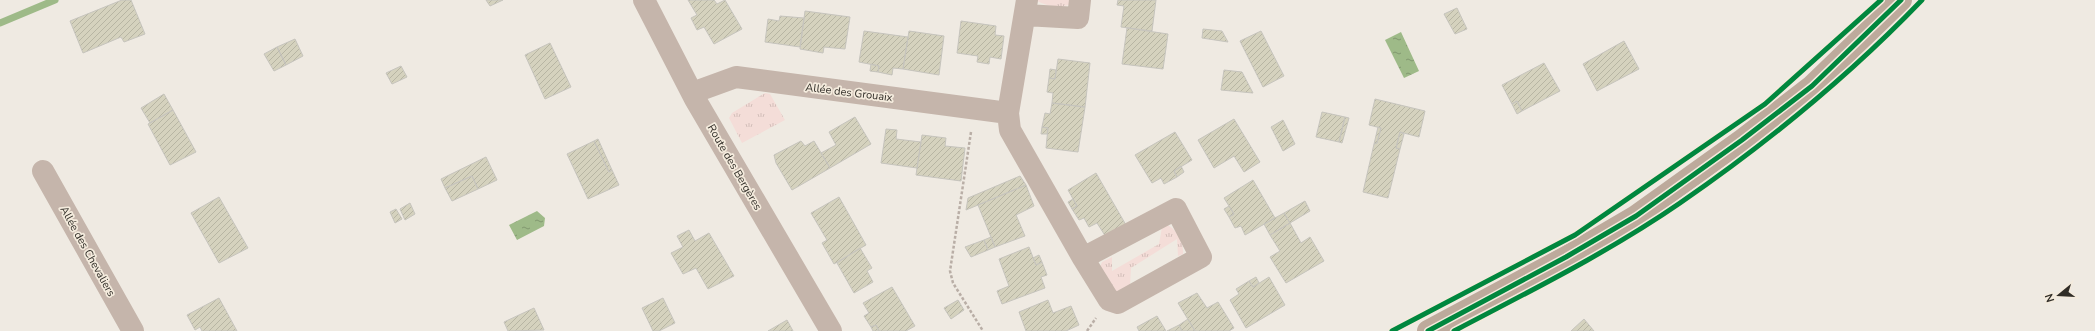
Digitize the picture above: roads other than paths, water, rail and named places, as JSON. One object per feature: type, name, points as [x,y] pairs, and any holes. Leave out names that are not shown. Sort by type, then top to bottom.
[{"type":"main road","points":[[1428,331],[1566,257],[1636,216],[1742,140],[1812,86],[1885,18],[1902,0]]},
{"type":"street","name":"Route des Bergères","points":[[644,0],[692,93],[831,331]]},
{"type":"street","points":[[1080,0],[1078,18],[1026,8],[1008,113],[1010,130],[1083,258],[1109,300],[1118,303],[1201,257],[1176,209],[1083,258]]},
{"type":"street","name":"Allée des Grouaix","points":[[692,93],[736,78],[1008,113]]},
{"type":"street","name":"Allée des Chevaliers","points":[[43,171],[132,331]]},
{"type":"water","points":[[1401,32],[1419,71],[1404,78],[1385,40]]},
{"type":"water","points":[[537,211],[545,218],[544,226],[517,240],[509,225]]},
{"type":"waterway","points":[[0,23],[55,0]]}]
